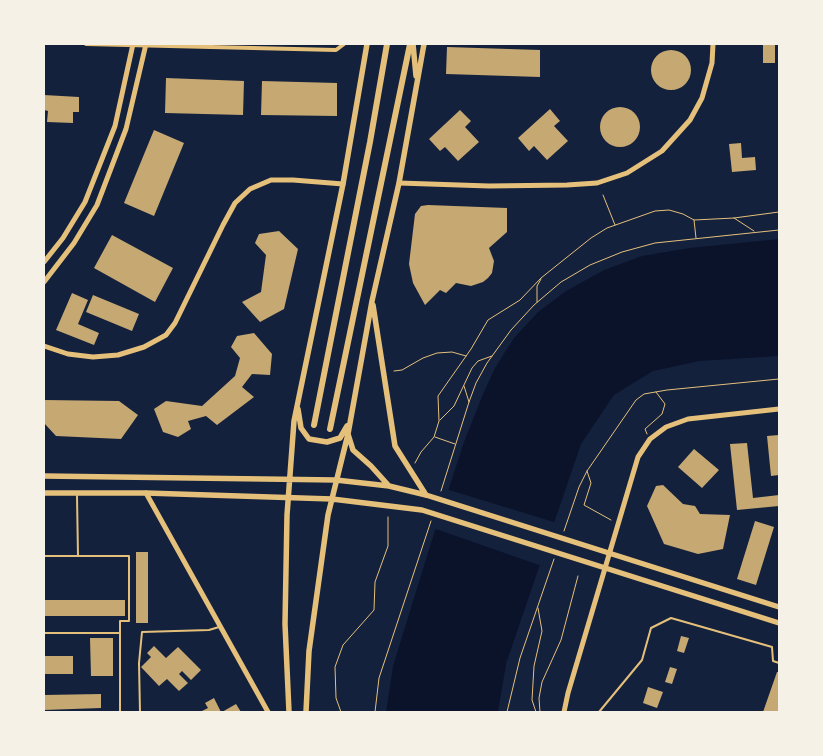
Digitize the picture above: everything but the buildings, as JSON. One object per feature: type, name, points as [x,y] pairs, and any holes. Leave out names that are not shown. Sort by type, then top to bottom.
[{"type":"highway","points":[[314,425],[370,142],[387,44]]},
{"type":"highway","points":[[330,429],[412,44]]},
{"type":"main road","points":[[289,712],[285,624],[288,498],[294,421],[343,184],[367,44]]},
{"type":"main road","points":[[412,44],[417,86]]},
{"type":"main road","points":[[306,712],[309,651],[332,499],[348,434],[372,301],[399,183],[424,44]]},
{"type":"main road","points":[[372,301],[395,446],[426,495]]},
{"type":"main road","points":[[298,404],[301,428],[309,439],[327,442],[340,438],[350,421]]},
{"type":"main road","points":[[348,434],[353,450],[389,486]]},
{"type":"main road","points":[[44,476],[336,480],[389,486],[426,495],[779,607]]},
{"type":"main road","points":[[44,493],[146,493],[332,499],[422,510],[779,623]]},
{"type":"street","points":[[86,44],[336,50],[344,44]]},
{"type":"street","points":[[44,262],[63,238],[85,202],[114,126],[133,44]]},
{"type":"street","points":[[399,183],[489,186],[567,185],[597,183],[627,173],[662,150],[690,120],[702,98],[712,63],[714,44]]},
{"type":"street","points":[[44,282],[74,243],[97,205],[126,129],[146,45]]},
{"type":"street","points":[[44,346],[68,354],[93,357],[118,355],[144,347],[166,335],[176,323],[223,225],[235,204],[250,189],[271,180],[343,184]]},
{"type":"street","points":[[564,712],[638,457],[650,439],[666,427],[688,419],[779,409]]},
{"type":"street","points":[[146,493],[268,712]]},
{"type":"lane","points":[[77,494],[78,556]]},
{"type":"lane","points":[[44,556],[129,556],[130,621],[120,621],[120,712]]},
{"type":"lane","points":[[599,712],[642,660],[651,628],[671,618],[772,647],[773,661],[779,663]]},
{"type":"lane","points":[[140,712],[139,664],[142,632],[209,630],[220,627]]},
{"type":"lane","points":[[44,633],[120,632]]},
{"type":"path","points":[[603,195],[615,226]]},
{"type":"path","points":[[440,421],[438,396],[488,320],[520,300],[541,278],[591,238],[615,226],[655,211],[669,210],[694,220],[734,218],[779,212]]},
{"type":"path","points":[[734,218],[756,232]]},
{"type":"path","points":[[694,220],[696,238]]},
{"type":"path","points":[[440,492],[476,384],[511,330],[537,302],[561,282],[590,266],[622,252],[655,243],[779,230]]},
{"type":"path","points":[[537,302],[538,286],[541,278]]},
{"type":"path","points":[[394,371],[402,370],[423,358],[437,353],[452,352],[466,356]]},
{"type":"path","points":[[409,468],[434,437],[440,421],[454,406],[472,368],[478,361],[493,356]]},
{"type":"path","points":[[563,533],[587,471],[636,400],[644,394],[779,379]]},
{"type":"path","points":[[464,386],[469,402]]},
{"type":"path","points":[[650,439],[645,429],[662,414],[665,404],[656,392]]},
{"type":"path","points":[[434,437],[456,445]]},
{"type":"path","points":[[587,471],[591,483],[584,505],[618,524]]},
{"type":"path","points":[[341,712],[336,698],[335,668],[343,646],[374,610],[375,582],[388,546],[388,517]]},
{"type":"path","points":[[375,712],[380,678],[431,520]]},
{"type":"path","points":[[507,712],[520,658],[557,551]]},
{"type":"path","points":[[540,712],[539,698],[542,682],[561,640],[578,576]]},
{"type":"path","points":[[536,712],[532,700],[534,666],[542,631],[538,607]]},
{"type":"water","points":[[779,239],[779,356],[700,361],[653,371],[614,395],[581,444],[507,661],[507,659],[498,712],[386,712],[393,666],[464,442],[495,368],[514,338],[538,312],[566,291],[604,270],[642,256],[689,248]]},
{"type":"pier","points":[[446,489],[557,523],[542,566],[433,528]]}]
